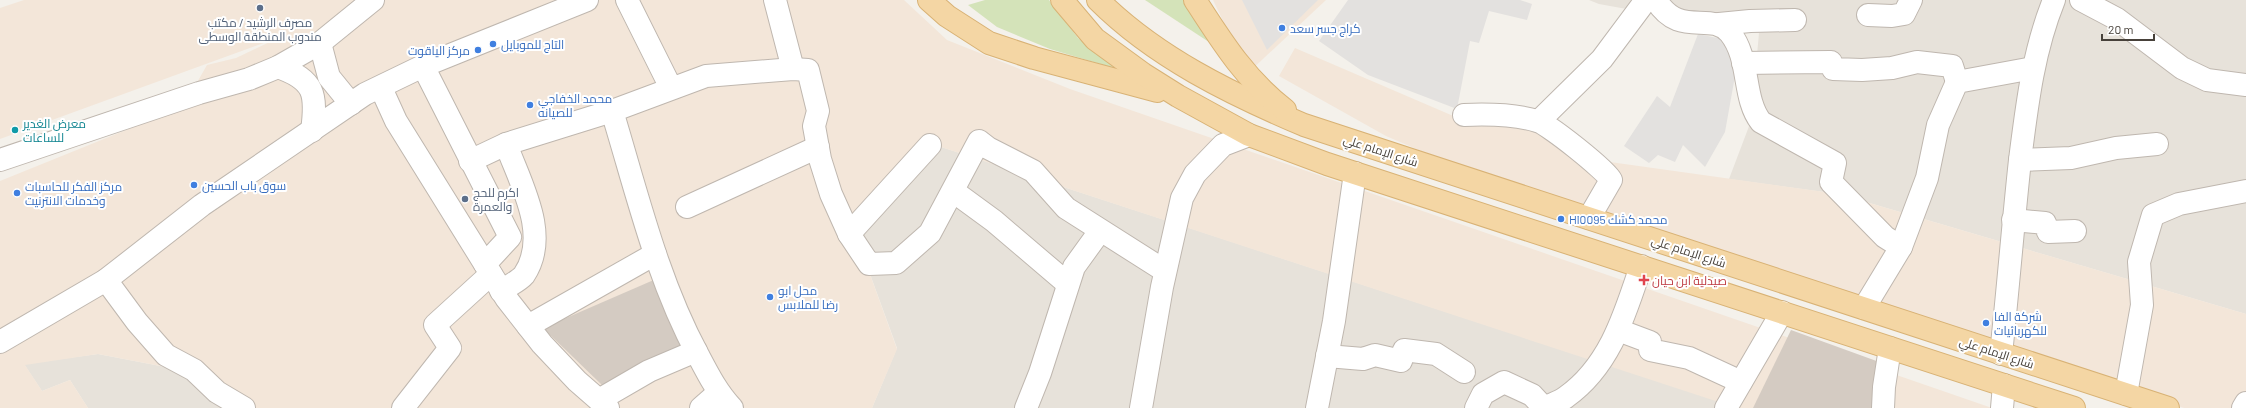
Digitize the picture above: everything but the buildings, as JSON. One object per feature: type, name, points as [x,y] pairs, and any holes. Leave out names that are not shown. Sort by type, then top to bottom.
[{"type":"main road","points":[[929,0],[947,16],[989,43],[1034,58],[1178,96]]},
{"type":"main road","points":[[1062,0],[1095,39],[1143,74],[1178,96],[1248,135],[1355,173],[2074,408]]},
{"type":"main road","name":"شارع الإمام علي","points":[[1098,0],[1113,15],[1154,45],[1204,78],[1246,101],[1310,127],[2168,408]]},
{"type":"main road","points":[[1196,0],[1218,37],[1248,77],[1267,96],[1310,127],[1306,156]]},
{"type":"street","points":[[0,160],[199,93],[248,79],[278,67],[320,43],[353,7],[374,0]]},
{"type":"street","points":[[0,342],[106,280],[202,205],[365,94],[381,88],[423,66],[587,0]]},
{"type":"street","points":[[627,0],[671,88]]},
{"type":"street","points":[[775,0],[800,70],[818,111],[814,126],[818,147],[831,194],[849,234],[869,264],[896,263],[930,233],[979,141],[988,148],[1033,171],[1066,208],[1165,271]]},
{"type":"street","points":[[1539,121],[1602,59],[1646,0]]},
{"type":"street","points":[[1656,0],[1662,10],[1677,20],[1719,24],[1750,21],[1795,20]]},
{"type":"street","points":[[1868,15],[1892,16],[1904,14],[1911,0]]},
{"type":"street","points":[[2001,354],[2013,220],[2033,68],[2042,28],[2054,0]]},
{"type":"street","points":[[2082,0],[2117,10],[2182,68],[2207,80],[2246,85]]},
{"type":"street","points":[[1719,24],[1730,34],[1743,63],[1748,77],[1753,112],[1762,122],[1834,163],[1831,182],[1885,236],[1901,247]]},
{"type":"street","points":[[320,43],[329,77],[351,104]]},
{"type":"street","points":[[1743,63],[1830,62],[1833,68],[1862,70],[1892,68],[1917,62],[1952,66],[1957,82],[1938,125],[1927,178],[1901,247],[1864,308]]},
{"type":"street","points":[[403,408],[450,348],[435,325],[493,276],[510,237],[423,66]]},
{"type":"street","points":[[278,67],[295,73],[310,86],[315,106],[312,131]]},
{"type":"street","points":[[1957,82],[2033,68]]},
{"type":"street","points":[[470,161],[506,144],[612,111],[706,76],[800,70]]},
{"type":"street","points":[[381,88],[396,121],[493,276],[528,326],[577,381],[604,404],[649,371],[696,351]]},
{"type":"street","points":[[612,111],[656,254],[684,330],[725,400],[701,408]]},
{"type":"street","points":[[1464,115],[1495,114],[1539,121],[1608,174],[1611,180],[1588,218]]},
{"type":"street","points":[[1141,408],[1165,271],[1182,198],[1195,174],[1223,145],[1248,135]]},
{"type":"street","points":[[493,276],[523,276],[532,258],[536,241],[534,223],[506,144]]},
{"type":"street","points":[[2020,160],[2071,158],[2116,148],[2157,144]]},
{"type":"street","points":[[849,234],[930,145]]},
{"type":"street","points":[[687,207],[818,147]]},
{"type":"street","points":[[1317,408],[1334,321],[1355,173]]},
{"type":"street","points":[[953,191],[994,221],[1068,284]]},
{"type":"street","points":[[2126,394],[2142,306],[2139,262],[2153,215],[2179,204],[2246,191]]},
{"type":"street","points":[[2013,220],[2045,223],[2048,232],[2075,231]]},
{"type":"street","points":[[1026,408],[1040,373],[1074,267],[1100,231]]},
{"type":"street","points":[[528,326],[656,254]]},
{"type":"street","points":[[1476,408],[1483,394],[1504,382],[1532,395],[1544,408],[1566,398],[1601,363],[1618,330],[1641,266]]},
{"type":"street","points":[[106,280],[137,322],[166,354],[194,370],[217,392],[244,408]]},
{"type":"street","points":[[1726,408],[1782,312]]},
{"type":"street","points":[[1618,330],[1650,342],[1650,350],[1689,358],[1741,382]]},
{"type":"street","points":[[1883,408],[1884,387],[1890,348]]},
{"type":"street","points":[[1327,356],[1363,359],[1375,355],[1401,361],[1404,350],[1436,354],[1464,372]]},
{"type":"street","points":[[2002,408],[2004,385]]},
{"type":"street","points":[[2243,408],[2246,403]]},
{"type":"shaded area","points":[[24,0],[904,0],[947,40],[1070,89],[1992,408],[1737,408],[935,145],[855,233],[897,349],[872,408],[224,408],[176,369],[98,354],[25,365],[42,391],[70,380],[88,408],[0,408],[0,181],[183,107],[207,65],[236,58],[280,37],[0,139],[0,8]]},
{"type":"shaded area","points":[[1213,0],[1326,0],[1248,73]]},
{"type":"shaded area","points":[[1242,0],[1318,0],[1267,50]]},
{"type":"shaded area","points":[[1348,0],[1520,0],[1532,4],[1527,20],[1489,11],[1479,43],[1470,41],[1457,109],[1368,75],[1319,41]]},
{"type":"shaded area","points":[[1589,0],[2246,0],[2246,314],[1839,194],[1729,179],[1751,121],[1759,33],[1599,4]]},
{"type":"shaded area","points":[[1698,34],[1732,41],[1735,76],[1725,132],[1705,167],[1683,145],[1675,162],[1658,155],[1649,163],[1624,146],[1657,96],[1670,107]]},
{"type":"shaded area","points":[[1295,48],[1458,118],[1544,119],[1610,162],[1839,194],[2246,314],[2246,408],[2184,408],[1528,197],[1386,136],[1279,76]]},
{"type":"shaded area","points":[[935,145],[1737,408],[872,408],[897,348],[855,233]]},
{"type":"shaded area","points":[[98,354],[176,369],[224,408],[88,408],[70,380],[42,391],[24,364]]},
{"type":"green space","points":[[985,0],[1049,0],[1078,38],[1117,69],[1050,49],[997,27],[968,5]]},
{"type":"green space","points":[[1145,0],[1186,0],[1215,46]]},
{"type":"place","name":"مصرف الرشيد / مكتب مندوب المنطقة الوسطى","points":[[260,8]]},
{"type":"place","name":"كراج جسر سعد","points":[[1282,28]]},
{"type":"place","name":"التاج للموبايل","points":[[493,44]]},
{"type":"place","name":"مركز الياقوت","points":[[478,50]]},
{"type":"place","name":"محمد الخفاجي للصيانه","points":[[530,105]]},
{"type":"place","name":"معرض الغدير للساعات","points":[[15,130]]},
{"type":"place","name":"سوق باب الحسين","points":[[194,185]]},
{"type":"place","name":"مركز الفكر للحاسبات وخدمات الانترنيت","points":[[17,193]]},
{"type":"place","name":"اكرم للحج والعمرة","points":[[465,199]]},
{"type":"place","name":"Hl0095 محمد كشك","points":[[1561,219]]},
{"type":"place","name":"صيدلية ابن حيان","points":[[1644,280]]},
{"type":"place","name":"محل ابو رضا للملابس","points":[[770,297]]},
{"type":"place","name":"شركة الفا للكهربائيات","points":[[1986,323]]}]
